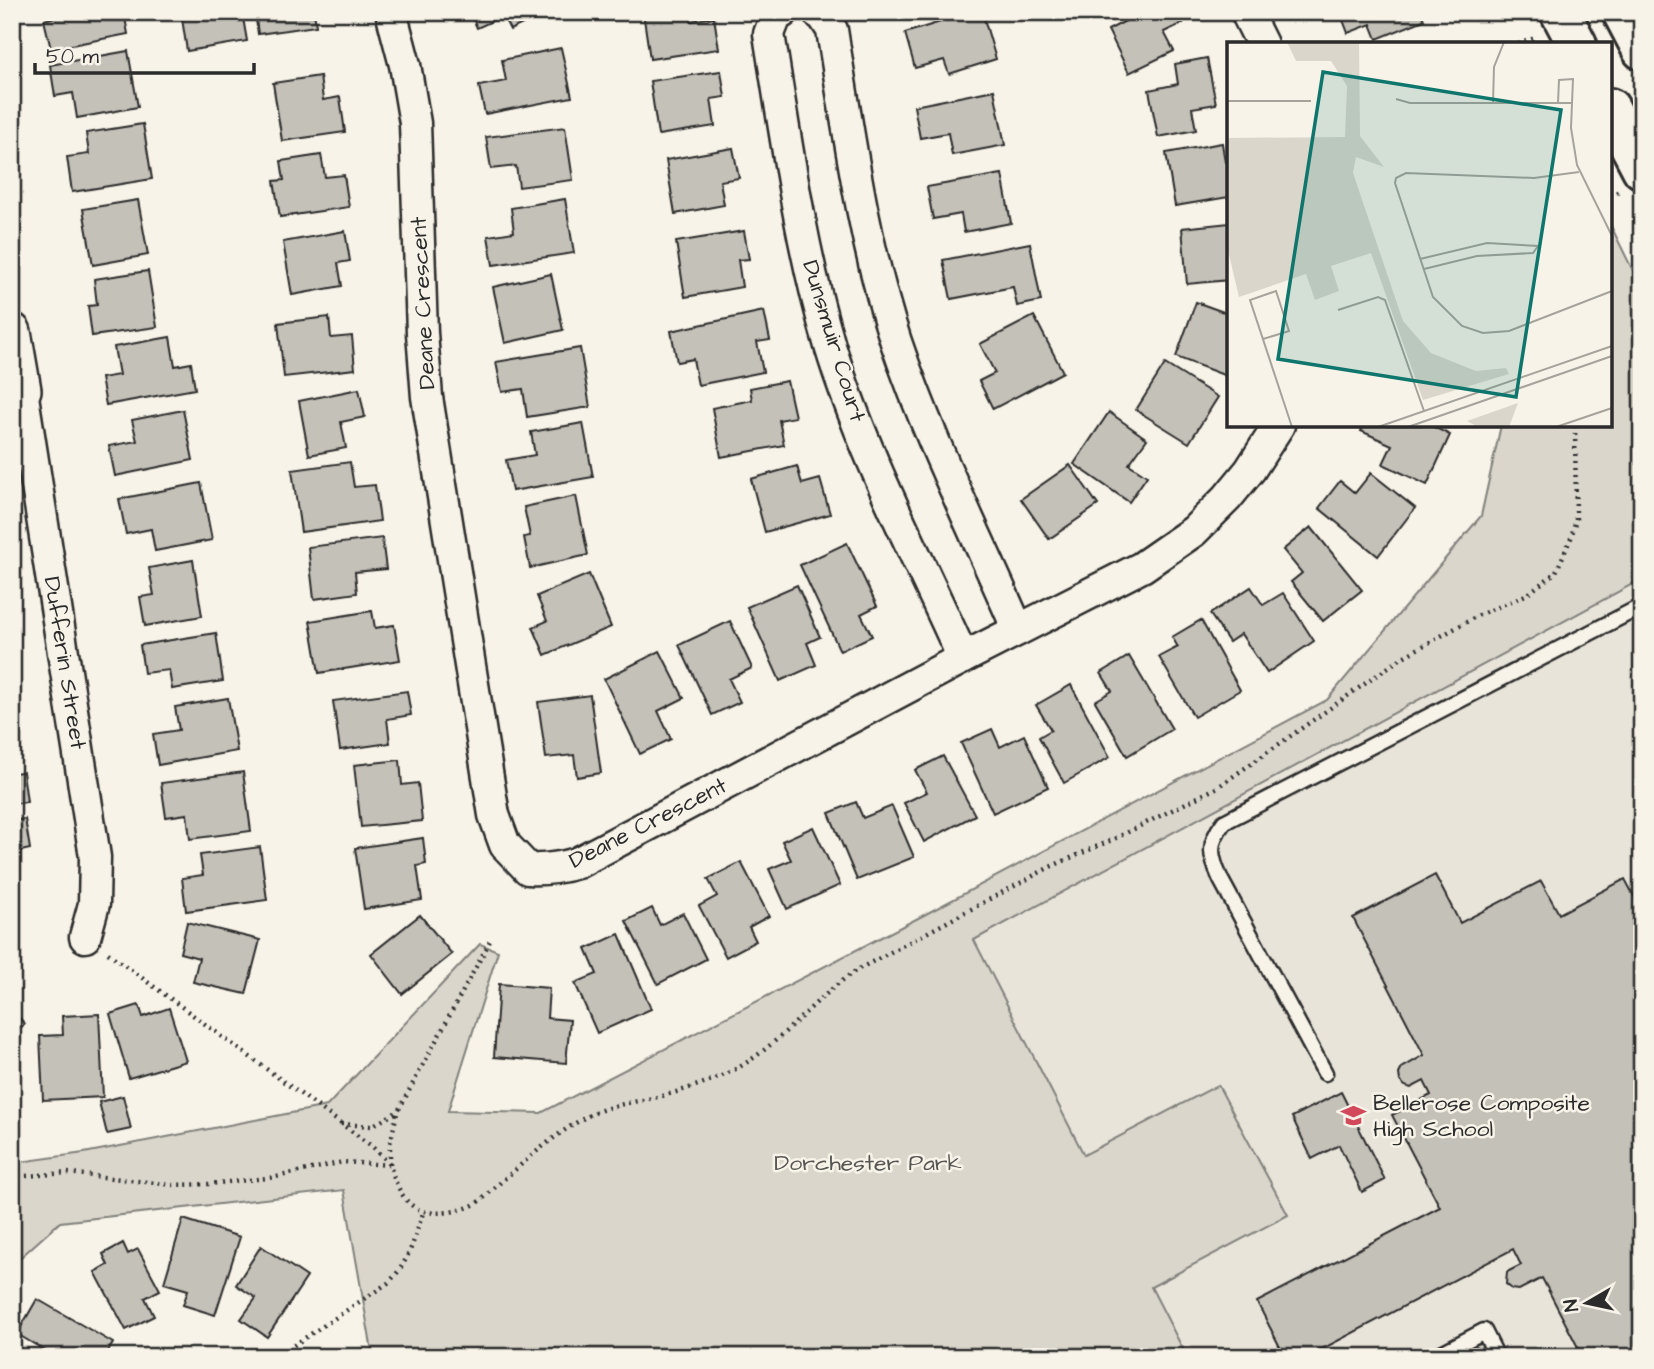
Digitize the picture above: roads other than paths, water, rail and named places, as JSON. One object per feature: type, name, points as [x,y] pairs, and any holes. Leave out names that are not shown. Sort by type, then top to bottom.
[{"type":"main road","points":[[1622,12],[1642,50]]},
{"type":"main road","points":[[1548,25],[1574,42]]},
{"type":"main road","points":[[1612,112],[1642,169]]},
{"type":"street","name":"Deane Crescent","points":[[391,12],[405,65],[415,123],[424,365],[432,430],[494,815],[505,845],[528,869],[545,870],[577,863],[962,658],[1142,567],[1194,531],[1250,470],[1278,427]]},
{"type":"street","name":"Dunsmuir Court","points":[[783,12],[776,16],[769,34],[796,198],[824,322],[835,360],[869,451],[962,658]]},
{"type":"street","points":[[817,12],[832,30],[867,237],[895,340],[923,413],[1018,630]]},
{"type":"street","points":[[1246,12],[1261,42]]},
{"type":"street","name":"Dufferin Street","points":[[12,332],[17,391],[95,857],[94,904],[85,937]]},
{"type":"lane","points":[[1325,1073],[1213,863],[1211,848],[1215,834],[1224,822],[1642,606]]},
{"type":"lane","points":[[1434,1357],[1483,1331],[1497,1357]]},
{"type":"place","name":"Bellerose Composite High School","points":[[1353,1116]]},
{"type":"park label","name":"Dorchester Park","points":[[868,1163]]}]
